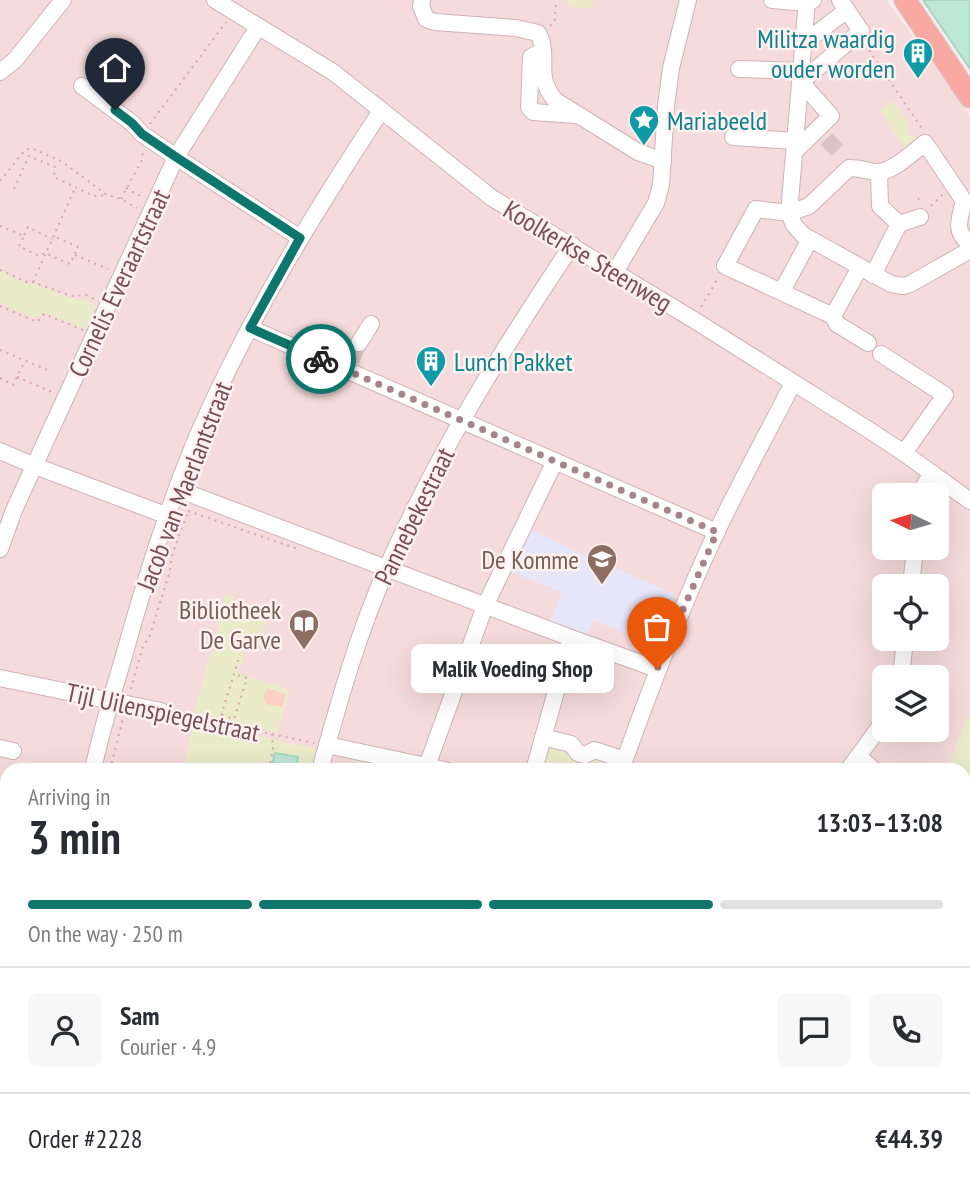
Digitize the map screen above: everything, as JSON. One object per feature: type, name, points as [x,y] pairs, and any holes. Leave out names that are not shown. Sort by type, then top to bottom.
[{"type":"main road","points":[[905,0],[970,97]]},
{"type":"street","points":[[0,72],[15,60],[63,0]]},
{"type":"street","name":"Koolkerkse Steenweg","points":[[215,0],[237,6],[258,27],[333,72],[492,198],[694,320],[904,453],[970,501]]},
{"type":"street","points":[[422,0],[421,6],[426,19],[435,22],[516,28],[538,33],[543,42],[543,77],[547,91],[555,101],[638,152],[663,161]]},
{"type":"street","points":[[615,272],[656,203],[661,185],[671,68],[688,0]]},
{"type":"street","points":[[772,0],[809,1],[789,213],[798,231],[891,284],[904,286],[970,250]]},
{"type":"street","points":[[738,69],[801,76],[861,31],[843,5],[803,44]]},
{"type":"street","name":"Cornelis Everaartstraat","points":[[0,549],[14,510],[176,157],[258,27]]},
{"type":"street","points":[[543,51],[531,57],[529,107],[533,111],[578,115]]},
{"type":"street","points":[[733,137],[795,146],[822,134],[831,116],[801,76]]},
{"type":"street","points":[[82,86],[132,123],[142,134],[300,238]]},
{"type":"street","name":"Jacob van Maerlantstraat","points":[[96,763],[119,703],[146,578],[200,431],[250,328],[300,238],[381,111]]},
{"type":"street","points":[[868,343],[837,324],[833,316],[725,266],[756,209],[789,213],[808,206],[849,168],[848,162],[879,172],[891,168],[925,144],[964,201],[959,230],[965,241],[970,243]]},
{"type":"street","points":[[879,172],[880,206],[899,224]]},
{"type":"street","points":[[833,316],[899,224],[920,217]]},
{"type":"street","points":[[782,291],[810,239]]},
{"type":"street","name":"Pannebekestraat","points":[[322,763],[345,681],[386,568],[420,497],[461,419],[511,336],[572,245]]},
{"type":"street","points":[[359,343],[371,324]]},
{"type":"street","points":[[250,328],[349,366],[461,419],[717,532]]},
{"type":"street","points":[[881,354],[945,395],[904,453]]},
{"type":"street","points":[[623,763],[657,669],[717,532],[793,383]]},
{"type":"street","points":[[0,451],[168,516]]},
{"type":"street","points":[[428,763],[485,606],[555,461]]},
{"type":"street","points":[[926,483],[932,473]]},
{"type":"street","points":[[177,489],[657,669]]},
{"type":"street","points":[[536,763],[571,638]]},
{"type":"street","name":"Tijl Uilenspiegelstraat","points":[[0,678],[161,711]]},
{"type":"street","points":[[543,737],[571,744],[578,753],[585,755],[595,750],[618,763]]},
{"type":"street","points":[[854,763],[872,738]]},
{"type":"street","points":[[327,746],[412,763]]},
{"type":"street","points":[[859,757],[866,763]]},
{"type":"path","points":[[538,33],[546,31],[555,20],[556,0]]},
{"type":"path","points":[[121,199],[142,160],[138,143],[142,134],[237,6]]},
{"type":"path","points":[[871,43],[870,52],[926,134]]},
{"type":"path","points":[[0,181],[25,150],[32,148],[61,161],[107,195]]},
{"type":"path","points":[[14,189],[29,156],[55,167],[54,177],[75,188],[94,196],[107,195],[152,210]]},
{"type":"path","points":[[920,217],[953,184]]},
{"type":"path","points":[[33,282],[75,188]]},
{"type":"path","points":[[126,188],[152,210]]},
{"type":"path","points":[[0,226],[24,236]]},
{"type":"path","points":[[28,227],[78,247],[70,264],[45,253],[39,256],[19,246],[28,227]]},
{"type":"path","points":[[74,254],[122,275]]},
{"type":"path","points":[[694,320],[725,266]]},
{"type":"path","points":[[0,270],[29,283],[33,282],[71,296],[86,295],[108,306]]},
{"type":"path","points":[[0,306],[37,322],[44,314],[95,335]]},
{"type":"path","points":[[0,350],[50,372]]},
{"type":"path","points":[[0,379],[13,385],[25,361]]},
{"type":"path","points":[[17,377],[66,398]]},
{"type":"path","points":[[111,763],[119,703],[149,638],[170,571],[172,555],[188,511]]},
{"type":"path","points":[[219,723],[240,655]]},
{"type":"path","points":[[221,715],[234,719],[247,678],[234,674]]},
{"type":"path","name":"Tijl Uilenspiegelstraat","points":[[161,711],[327,746]]},
{"type":"path","points":[[270,763],[272,734]]},
{"type":"shaded area","points":[[0,0],[887,0],[970,115],[970,718],[967,717],[950,763],[0,763]]},
{"type":"shaded area","points":[[567,0],[595,0],[590,9],[570,7]]},
{"type":"shaded area","points":[[923,0],[970,0],[970,69]]},
{"type":"shaded area","points":[[891,102],[895,103],[910,126],[907,135],[915,136],[917,141],[913,149],[904,147],[880,111]]},
{"type":"shaded area","points":[[0,270],[29,284],[96,305],[85,330],[44,312],[36,319],[0,303]]},
{"type":"shaded area","name":"De Komme","points":[[532,530],[675,594],[653,645],[644,641],[646,634],[637,631],[635,635],[625,633],[594,620],[588,635],[550,621],[562,592],[511,572]]},
{"type":"shaded area","points":[[225,595],[234,597],[232,607],[267,620],[257,650],[247,647],[238,673],[290,690],[277,732],[194,712]]},
{"type":"shaded area","points":[[967,717],[970,718],[970,763],[950,763]]},
{"type":"shaded area","points":[[194,722],[318,749],[314,763],[184,763]]},
{"type":"shaded area","points":[[546,741],[615,761],[615,763],[540,763]]},
{"type":"shaded area","points":[[275,753],[298,757],[297,763],[273,763]]},
{"type":"sand","points":[[267,688],[286,694],[282,707],[266,704],[263,698]]},
{"type":"tunnel","points":[[826,139],[843,156]]},
{"type":"tunnel","points":[[351,361],[359,343]]},
{"type":"way so far","points":[[321,359],[717,532],[657,669]]},
{"type":"place","name":"Militza waardig ouder worden","points":[[918,80]]},
{"type":"place","name":"Mariabeeld","points":[[644,147]]},
{"type":"place","name":"Lunch Pakket","points":[[431,388]]},
{"type":"place","name":"De Komme","points":[[602,586]]},
{"type":"place","name":"Bibliotheek De Garve","points":[[304,651]]},
{"type":"place","name":"Malik Voeding Shop","points":[[657,669]]},
{"type":"route","points":[[115,110],[142,134],[300,238],[250,328],[321,359]]}]
